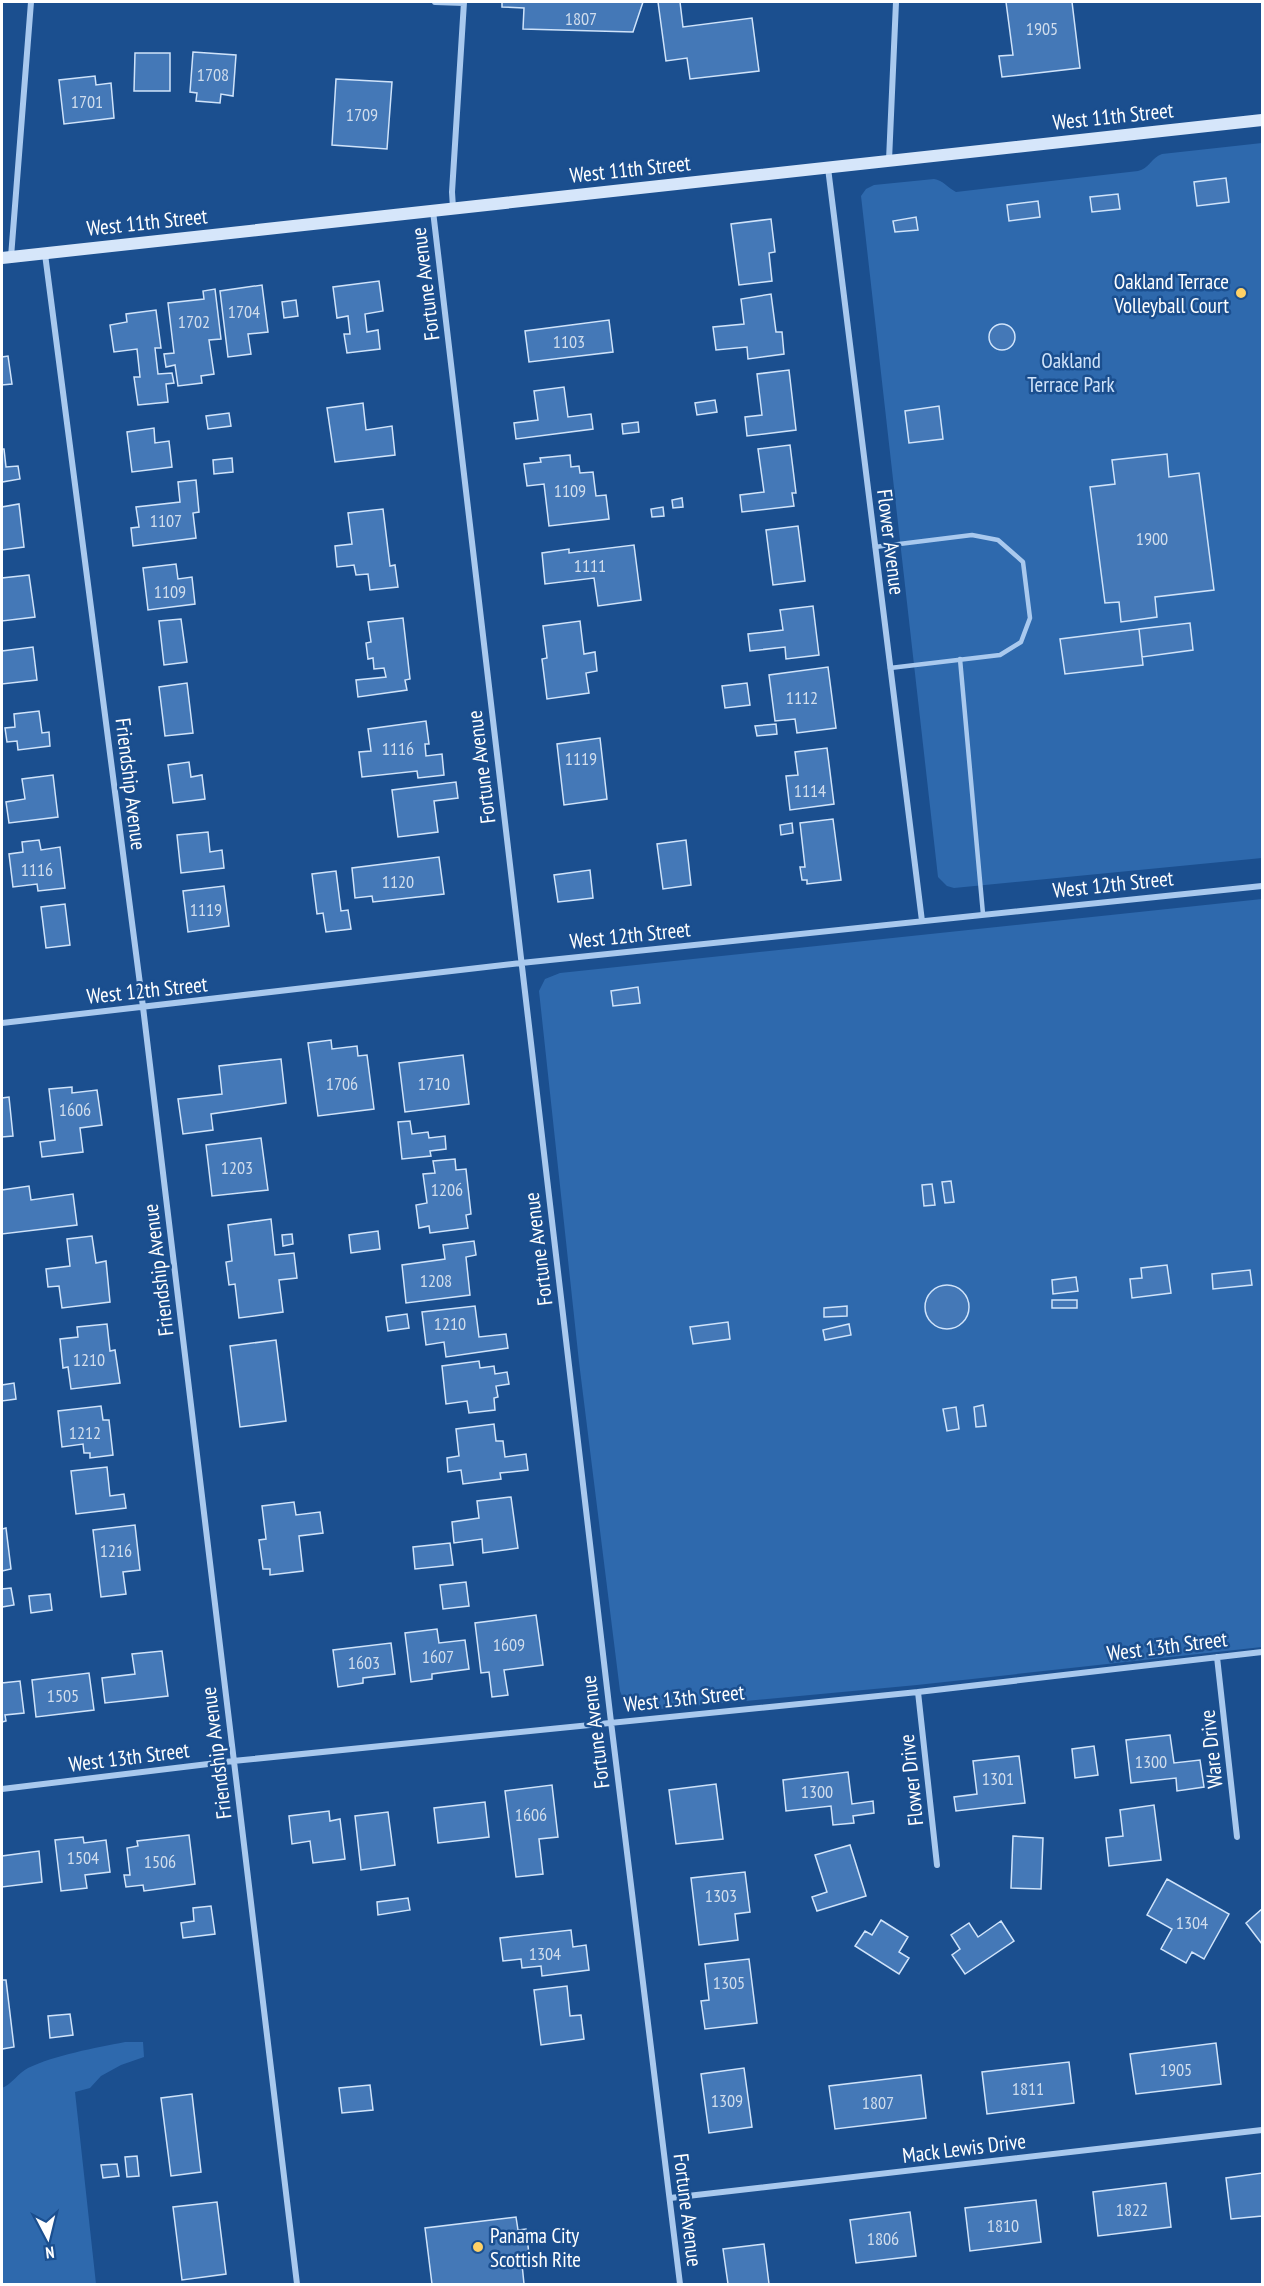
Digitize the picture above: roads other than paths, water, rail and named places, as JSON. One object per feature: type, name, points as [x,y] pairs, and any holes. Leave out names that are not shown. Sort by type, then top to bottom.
[{"type":"main road","name":"West 11th Street","points":[[6,258],[1263,120]]},
{"type":"street","points":[[6,258],[31,2]]},
{"type":"street","points":[[435,2],[464,2]]},
{"type":"street","name":"Fortune Avenue","points":[[453,208],[452,192],[464,2]]},
{"type":"street","points":[[889,160],[896,2]]},
{"type":"street","name":"Flower Avenue","points":[[828,168],[922,921]]},
{"type":"street","name":"Fortune Avenue","points":[[433,210],[611,1722],[680,2284]]},
{"type":"street","name":"Friendship Avenue","points":[[45,253],[143,1007],[297,2284]]},
{"type":"street","name":"West 12th Street","points":[[2,1023],[521,963],[1263,886]]},
{"type":"street","name":"West 13th Street","points":[[2,1789],[233,1761],[918,1692],[1263,1652]]},
{"type":"street","name":"Ware Drive","points":[[1217,1657],[1237,1837]]},
{"type":"street","name":"Flower Drive","points":[[918,1692],[937,1865]]},
{"type":"street","name":"Mack Lewis Drive","points":[[670,2198],[1263,2130]]},
{"type":"lane","points":[[875,547],[972,536],[998,540],[1023,561],[1030,618],[1022,642],[1000,654],[890,668]]},
{"type":"lane","points":[[960,659],[983,914]]},
{"type":"place","name":"Oakland Terrace Volleyball Court","points":[[1241,293]]},
{"type":"place","name":"Panama City Scottish Rite","points":[[478,2247]]},
{"type":"park label","name":"Oakland Terrace Park","points":[[1071,372]]}]
